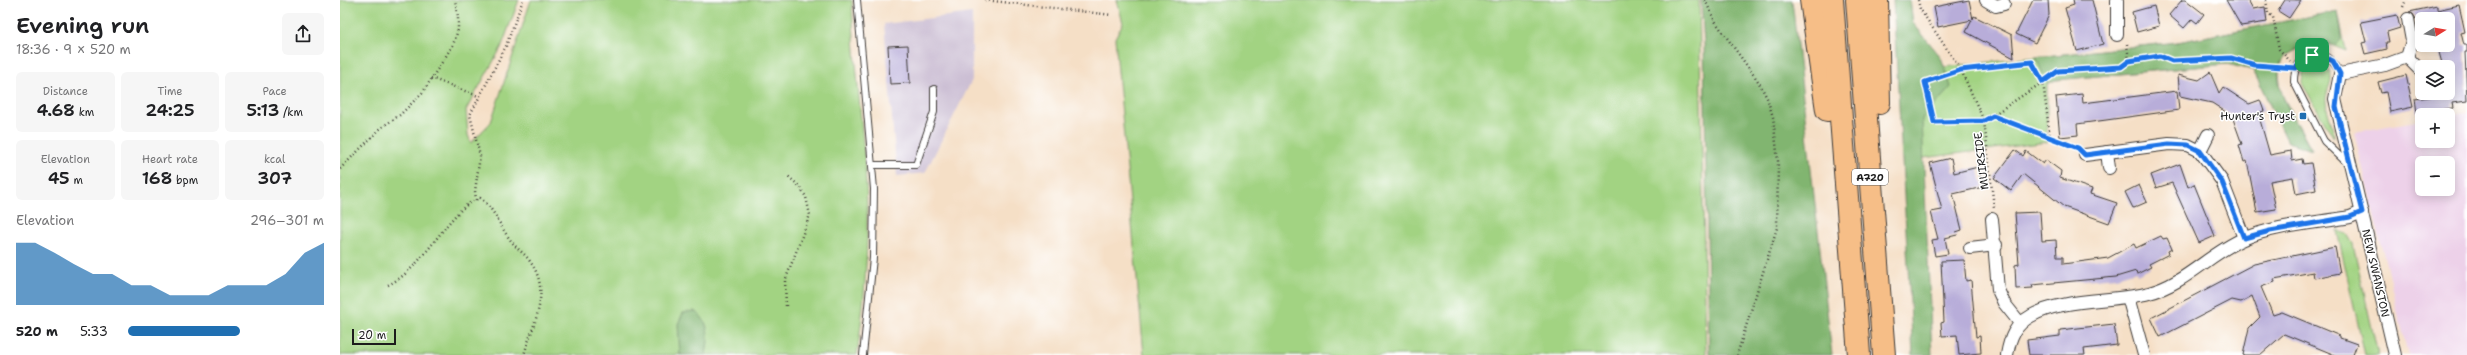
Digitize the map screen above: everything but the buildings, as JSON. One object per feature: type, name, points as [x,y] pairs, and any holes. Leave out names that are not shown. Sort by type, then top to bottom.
[{"type":"highway","points":[[1811,0],[1858,351]]},
{"type":"highway","name":"A720","points":[[1832,0],[1858,351]]},
{"type":"highway","name":"A720","points":[[1857,0],[1883,349]]},
{"type":"highway","points":[[1877,0],[1883,349]]},
{"type":"street","points":[[1986,0],[1996,6],[2004,4]]},
{"type":"street","points":[[2117,0],[2117,35]]},
{"type":"street","points":[[2407,57],[2412,41],[2408,19]]},
{"type":"street","points":[[2407,57],[2415,65]]},
{"type":"street","points":[[2340,74],[2385,64],[2407,57]]},
{"type":"street","name":"NEW SWANSTON","points":[[2340,74],[2336,107],[2395,355]]},
{"type":"street","points":[[2200,151],[2208,135]]},
{"type":"street","points":[[2085,155],[2169,144],[2188,145],[2200,151],[2222,182],[2244,238]]},
{"type":"street","points":[[2107,152],[2109,168]]},
{"type":"street","points":[[2007,355],[2010,337],[2020,324],[2049,308],[2150,293],[2178,281],[2226,248],[2244,238],[2270,231],[2350,217],[2362,212]]},
{"type":"street","points":[[1992,218],[1996,245],[1998,290],[2004,303],[2020,324]]},
{"type":"street","points":[[1970,248],[1996,245]]},
{"type":"street","points":[[2128,297],[2144,355]]},
{"type":"lane","points":[[857,0],[872,165],[873,258],[863,355]]},
{"type":"lane","points":[[2340,74],[2333,61],[2320,55],[2306,57],[2296,68],[2294,82],[2309,115],[2324,141],[2351,167]]},
{"type":"lane","points":[[872,165],[916,165],[934,112],[934,89]]},
{"type":"path","points":[[340,169],[382,127],[400,115],[423,92],[451,51],[458,30],[458,17],[455,0]]},
{"type":"path","points":[[476,200],[475,191],[480,156],[470,115],[478,96],[506,46],[523,0]]},
{"type":"path","points":[[985,0],[1112,15]]},
{"type":"path","points":[[1705,0],[1715,21],[1758,80],[1767,98],[1773,117],[1778,161],[1777,228],[1737,355]]},
{"type":"path","name":"MUIRSIDE","points":[[1918,0],[1920,10],[1961,70],[1984,121],[1994,208],[1992,218]]},
{"type":"path","points":[[2266,0],[2268,13],[2273,17],[2279,48],[2296,68]]},
{"type":"path","points":[[2050,138],[2043,82],[2032,62],[1961,70],[1925,82],[1934,122],[1984,121],[1993,116],[2043,82],[2058,71],[2121,67],[2129,61],[2160,56],[2172,61],[2231,58],[2255,65],[2296,68]]},
{"type":"path","points":[[432,78],[478,96]]},
{"type":"path","points":[[1993,116],[2078,148],[2085,155]]},
{"type":"path","points":[[786,306],[785,281],[810,215],[806,197],[799,186],[788,176]]},
{"type":"path","points":[[388,285],[406,275],[464,206],[480,198],[487,203],[512,242],[529,260],[538,275],[541,285],[540,305],[524,355]]},
{"type":"shaded area","points":[[972,13],[972,80],[925,173],[897,176],[884,24]]},
{"type":"shaded area","points":[[2467,112],[2467,355],[2408,355],[2354,132],[2415,121],[2415,148],[2455,148],[2455,114]]},
{"type":"green space","points":[[340,0],[519,0],[501,48],[466,110],[468,135],[471,143],[491,122],[531,0],[852,0],[854,42],[865,167],[867,214],[865,285],[857,355],[340,355]]},
{"type":"green space","points":[[1117,0],[1699,0],[1706,355],[1144,355],[1115,38],[1123,23]]},
{"type":"green space","points":[[1701,0],[1792,0],[1832,355],[1709,355],[1704,44]]},
{"type":"green space","points":[[1893,0],[1910,0],[1913,23],[1941,57],[1951,87],[1922,119],[1932,355],[1913,355]]},
{"type":"green space","points":[[2338,11],[2346,51],[2328,45],[2307,45],[2284,57],[2279,72],[2281,93],[2312,150],[2288,142],[2253,70],[2227,64],[2055,80],[2047,84],[2047,142],[1908,160],[1906,71],[2178,42]]},
{"type":"green space","points":[[2338,11],[2342,39],[2336,45],[2316,43],[2306,45],[2284,57],[2279,67],[2281,91],[2286,105],[2312,150],[2288,142],[2253,70],[2227,64],[2055,80],[2047,84],[2036,57],[2178,42]]},
{"type":"green space","points":[[2312,65],[2324,66],[2330,75],[2331,79],[2326,102],[2334,138],[2303,85],[2303,73]]},
{"type":"green space","points":[[2337,231],[2347,234],[2353,244],[2378,355],[2365,355]]},
{"type":"green space","points":[[694,311],[700,315],[708,330],[706,355],[680,355],[678,324],[683,313]]},
{"type":"place","name":"Hunter's Tryst","points":[[2303,116]]},
{"type":"route","points":[[2312,55],[2327,57],[2333,61],[2340,74],[2340,81],[2335,99],[2336,107],[2362,212],[2350,217],[2270,231],[2244,238],[2222,182],[2212,165],[2200,151],[2188,145],[2169,144],[2085,155],[2078,148],[1993,116],[1984,121],[1934,122],[1925,82],[1961,70],[2032,62],[2043,82],[2058,71],[2121,67],[2129,61],[2160,56],[2172,61],[2203,58],[2231,58],[2255,65],[2296,68],[2306,57],[2312,55]]}]
